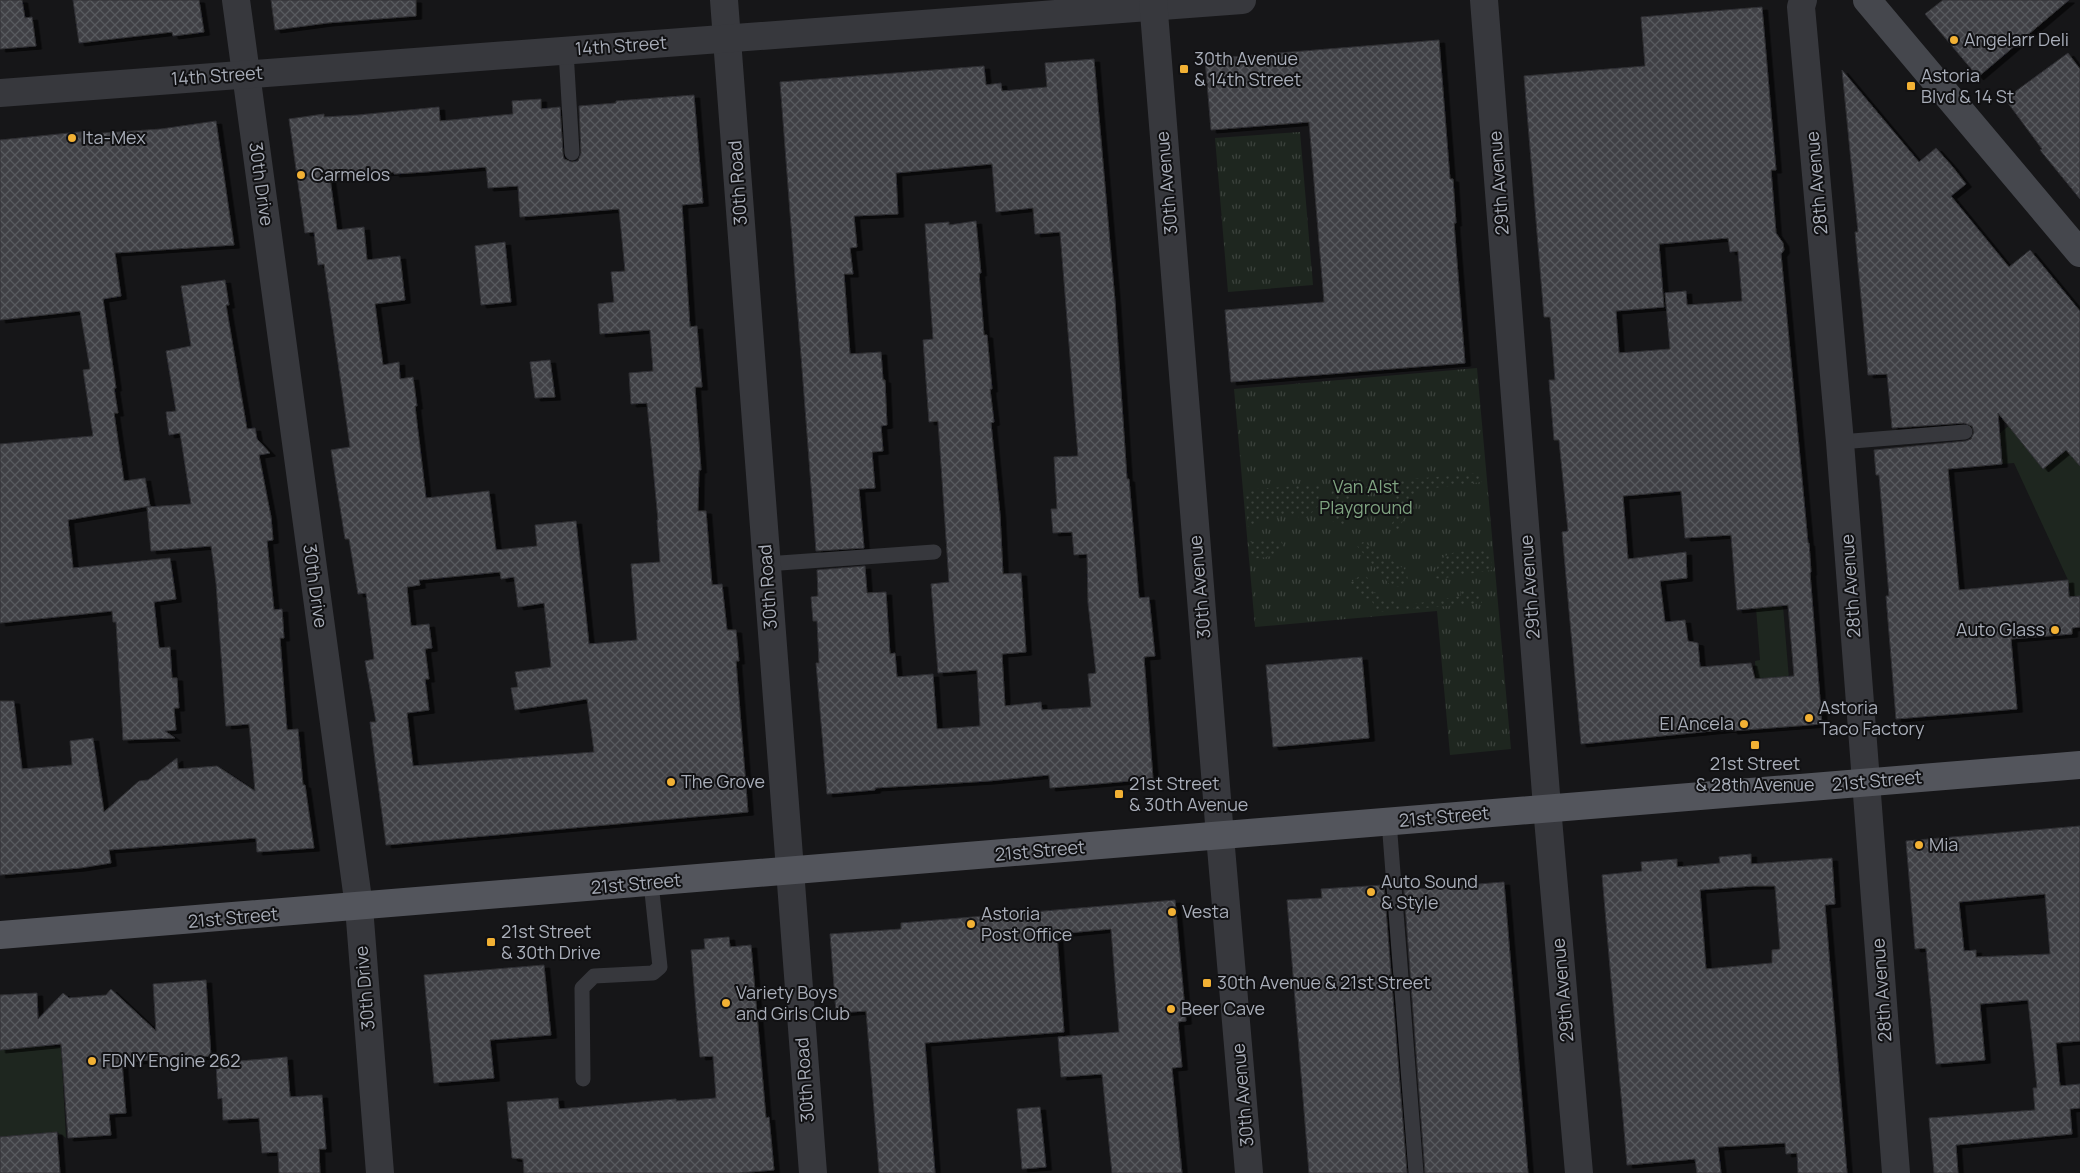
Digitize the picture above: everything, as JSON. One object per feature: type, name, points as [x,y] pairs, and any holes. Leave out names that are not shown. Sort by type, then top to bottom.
[{"type":"main road","points":[[1866,0],[2080,253]]},
{"type":"main road","name":"21st Street","points":[[0,935],[790,872],[1547,807],[2080,765]]},
{"type":"street","name":"30th Drive","points":[[236,0],[358,907],[380,1173]]},
{"type":"street","name":"30th Road","points":[[724,0],[812,1173]]},
{"type":"street","name":"14th Street","points":[[0,93],[566,51],[1153,3],[1242,0]]},
{"type":"street","name":"29th Avenue","points":[[1484,0],[1547,807],[1579,1173]]},
{"type":"street","name":"28th Avenue","points":[[1802,0],[1840,442],[1896,1173]]},
{"type":"street","name":"30th Avenue","points":[[1153,3],[1249,1173]]},
{"type":"lane","points":[[566,51],[572,153]]},
{"type":"lane","points":[[1840,442],[1965,432]]},
{"type":"lane","points":[[766,564],[934,552]]},
{"type":"lane","points":[[1389,822],[1416,1173]]},
{"type":"lane","points":[[583,1079],[582,988],[594,976],[653,973],[660,967],[651,883]]},
{"type":"green space","points":[[1300,132],[1313,285],[1228,292],[1215,138]]},
{"type":"green space","name":"Van Alst Playground","points":[[1477,368],[1511,749],[1450,755],[1437,611],[1255,627],[1234,389]]},
{"type":"green space","points":[[2058,384],[2028,450],[2043,469],[2066,450],[2069,454],[2080,445],[2080,596],[2069,597],[2068,580],[2014,463],[2002,464],[1999,434]]},
{"type":"green space","points":[[1480,473],[1482,482],[1419,490],[1398,530],[1393,530],[1391,526],[1396,515],[1395,498],[1379,491],[1353,497],[1348,510],[1346,525],[1341,527],[1331,520],[1329,504],[1333,486]]},
{"type":"green space","points":[[1320,484],[1318,506],[1307,518],[1299,518],[1298,513],[1263,520],[1248,527],[1245,490]]},
{"type":"green space","points":[[1281,539],[1283,545],[1280,555],[1252,559],[1249,542]]},
{"type":"green space","points":[[1363,542],[1373,548],[1386,562],[1391,560],[1407,571],[1408,583],[1401,587],[1390,585],[1357,546]]},
{"type":"green space","points":[[1490,550],[1492,570],[1436,578],[1437,567],[1446,555],[1462,551]]},
{"type":"green space","points":[[1361,575],[1367,577],[1374,593],[1380,594],[1385,601],[1400,600],[1402,606],[1461,596],[1461,590],[1477,592],[1482,598],[1482,603],[1377,612],[1371,599],[1363,598],[1355,593],[1350,583]]},
{"type":"green space","points":[[1783,606],[1793,727],[1758,729],[1755,661],[1760,660],[1756,608]]},
{"type":"green space","points":[[39,1046],[61,1047],[66,1138],[57,1132],[0,1137],[0,1050]]},
{"type":"building","points":[[0,0],[22,0],[25,18],[32,17],[36,46],[0,49]]},
{"type":"building","points":[[73,0],[199,0],[204,32],[173,36],[172,32],[79,43]]},
{"type":"building","points":[[271,0],[416,0],[416,16],[327,23],[275,30]]},
{"type":"building","points":[[1943,0],[2069,0],[1978,77],[1925,14]]},
{"type":"building","points":[[1762,7],[1776,170],[1771,170],[1776,233],[1783,243],[1784,250],[1781,254],[1809,543],[1822,724],[1732,731],[1732,729],[1581,744],[1562,532],[1568,531],[1559,440],[1554,440],[1549,380],[1555,380],[1550,317],[1544,317],[1524,76],[1645,66],[1641,17]],"holes":[[[1728,238],[1730,252],[1738,251],[1742,301],[1687,305],[1686,291],[1665,293],[1670,349],[1619,353],[1616,311],[1664,307],[1659,244]],[[1681,491],[1685,538],[1731,535],[1737,610],[1788,605],[1794,676],[1755,679],[1751,663],[1700,667],[1698,643],[1688,641],[1685,620],[1665,622],[1660,581],[1687,578],[1686,552],[1628,559],[1623,496]]]},
{"type":"building","points":[[1439,40],[1450,179],[1453,179],[1456,223],[1454,223],[1465,363],[1231,382],[1225,310],[1324,302],[1309,122],[1211,130],[1205,59]]},
{"type":"building","points":[[2068,53],[2080,69],[2080,199],[2040,150],[2042,149],[2005,99]]},
{"type":"building","points":[[1094,59],[1115,301],[1127,479],[1129,479],[1139,598],[1149,597],[1155,656],[1144,657],[1153,779],[1050,788],[1049,775],[989,781],[875,788],[875,790],[827,794],[816,663],[819,663],[817,621],[813,621],[811,597],[818,596],[817,570],[865,566],[867,593],[886,592],[890,654],[895,653],[897,677],[933,674],[937,729],[980,726],[977,670],[938,673],[931,584],[949,582],[938,421],[929,422],[923,340],[933,339],[925,224],[949,222],[949,225],[976,221],[984,335],[987,335],[992,389],[990,389],[994,422],[991,423],[1000,514],[1003,574],[1021,573],[1026,652],[1002,654],[1005,706],[1041,702],[1042,710],[1091,707],[1088,674],[1096,673],[1088,603],[1087,554],[1074,555],[1072,532],[1053,533],[1051,509],[1057,509],[1054,457],[1078,456],[1060,232],[1035,234],[1033,208],[996,212],[992,164],[896,173],[898,214],[854,216],[857,247],[850,248],[853,274],[844,274],[850,354],[881,352],[883,380],[885,380],[887,425],[881,426],[883,451],[872,452],[875,488],[859,489],[864,548],[816,551],[780,82],[984,66],[986,85],[1001,83],[1002,91],[1047,87],[1045,63]]},
{"type":"building","points":[[1842,70],[1919,162],[1936,148],[1952,166],[1966,184],[1951,196],[2009,267],[2030,250],[2080,311],[2080,466],[2066,450],[2043,469],[1998,413],[2002,464],[1948,469],[1959,590],[2068,580],[2069,597],[2080,596],[2080,627],[2072,628],[2072,634],[2011,639],[2017,709],[1896,719],[1886,596],[1889,596],[1879,475],[1876,475],[1874,450],[1966,441],[1971,439],[1974,432],[1972,426],[1964,423],[1892,428],[1887,374],[1868,375],[1855,232],[1858,232]]},
{"type":"building","points":[[694,95],[703,203],[682,205],[690,327],[697,326],[702,387],[695,387],[701,470],[699,470],[698,511],[706,511],[712,585],[722,584],[727,630],[736,630],[739,661],[736,661],[748,812],[386,845],[370,722],[376,722],[365,661],[374,659],[366,593],[358,594],[349,539],[345,539],[331,450],[350,447],[324,264],[318,265],[314,232],[305,233],[289,119],[324,114],[324,117],[358,115],[439,107],[440,121],[513,114],[512,101],[541,99],[541,109],[560,107],[564,159],[572,162],[578,161],[581,153],[579,106],[616,103],[616,101]],"holes":[[[486,167],[488,188],[518,186],[520,217],[619,209],[625,271],[611,272],[614,302],[598,304],[600,334],[650,330],[653,371],[629,373],[631,404],[647,403],[660,562],[631,564],[637,640],[589,644],[576,521],[535,525],[537,546],[496,550],[489,491],[426,498],[413,377],[400,379],[399,362],[383,365],[375,304],[405,300],[400,256],[367,260],[364,227],[337,230],[330,178]],[[500,572],[501,579],[514,577],[518,607],[544,603],[551,667],[515,672],[518,687],[511,688],[515,710],[587,699],[594,752],[413,766],[407,713],[429,710],[425,679],[429,679],[425,649],[432,648],[429,624],[411,626],[407,587],[420,585],[419,580]]]},
{"type":"building","points":[[216,121],[234,245],[115,253],[121,296],[103,299],[116,388],[114,388],[118,413],[114,413],[124,481],[145,478],[150,506],[68,520],[73,568],[170,558],[176,599],[154,602],[159,648],[170,647],[172,678],[177,678],[179,708],[174,708],[176,730],[165,731],[175,738],[123,740],[116,622],[113,622],[112,611],[0,623],[0,444],[93,436],[83,370],[90,369],[80,311],[0,320],[0,140],[89,131],[89,134],[161,129]]},
{"type":"building","points":[[505,242],[511,302],[481,305],[475,246]]},
{"type":"building","points":[[225,280],[229,305],[226,305],[247,429],[255,428],[257,439],[270,453],[259,455],[271,517],[273,540],[267,541],[274,610],[282,609],[284,638],[280,638],[287,730],[298,729],[303,785],[305,785],[314,848],[257,852],[256,838],[109,850],[111,863],[80,868],[0,875],[0,701],[14,701],[22,769],[72,765],[70,741],[93,738],[104,812],[139,781],[148,780],[177,758],[178,769],[217,766],[255,791],[249,724],[226,726],[216,583],[211,546],[151,551],[147,507],[191,504],[180,433],[169,435],[166,412],[176,411],[166,351],[191,346],[181,286]]},
{"type":"building","points":[[550,360],[555,397],[535,398],[530,362]]},
{"type":"building","points":[[1362,657],[1369,738],[1273,747],[1266,665]]},
{"type":"building","points":[[2080,826],[2080,1041],[2056,1043],[2060,1086],[2080,1084],[2080,1108],[2070,1109],[2072,1134],[1956,1145],[1958,1173],[1934,1173],[1929,1118],[2035,1110],[2033,1088],[2037,1088],[2028,1000],[1980,1004],[1985,1060],[1936,1064],[1926,948],[1915,949],[1906,841]],"holes":[[[2045,894],[2050,954],[1976,957],[1976,950],[1964,951],[1959,902]]]},
{"type":"building","points":[[1751,854],[1751,864],[1832,858],[1835,904],[1825,905],[1847,1173],[1798,1173],[1797,1153],[1786,1154],[1785,1143],[1718,1147],[1721,1173],[1697,1173],[1695,1159],[1627,1165],[1602,875],[1642,871],[1641,862],[1677,859],[1677,867],[1720,863],[1719,857]],"holes":[[[1775,886],[1780,949],[1772,950],[1772,963],[1706,969],[1700,890]]]},
{"type":"building","points":[[1504,882],[1528,1173],[1425,1173],[1404,890]]},
{"type":"building","points":[[1384,885],[1407,1173],[1309,1173],[1287,900],[1322,898],[1321,889]]},
{"type":"building","points":[[1175,900],[1186,1021],[1178,1022],[1182,1067],[1172,1068],[1182,1173],[1112,1173],[1102,1074],[1061,1077],[1058,1037],[1119,1032],[1111,929],[1057,934],[1064,1032],[925,1043],[935,1173],[879,1173],[866,1011],[836,1013],[830,934],[901,929],[901,923]]},
{"type":"building","name":"Variety Boys and Girls Club","points":[[729,937],[730,947],[751,945],[766,1118],[769,1117],[774,1170],[738,1173],[524,1173],[523,1159],[512,1158],[507,1102],[558,1098],[559,1109],[676,1099],[676,1101],[716,1098],[713,1056],[700,1057],[691,950],[705,949],[704,939]]},
{"type":"building","points":[[544,965],[551,1035],[490,1040],[494,1078],[434,1083],[424,975]]},
{"type":"building","points":[[206,980],[211,1056],[122,1062],[126,1113],[109,1114],[111,1135],[68,1138],[61,1044],[0,1050],[0,995],[37,993],[38,1019],[63,993],[69,998],[106,995],[111,989],[156,1031],[153,984]]},
{"type":"building","points":[[287,1057],[290,1097],[322,1095],[326,1149],[319,1149],[320,1173],[279,1173],[278,1152],[262,1153],[259,1118],[223,1120],[222,1098],[218,1099],[216,1063]]},
{"type":"building","points":[[1040,1107],[1046,1167],[1022,1169],[1017,1109]]},
{"type":"building","points":[[57,1132],[60,1173],[0,1173],[0,1137]]},
{"type":"place","name":"Angelarr Deli","points":[[1954,40]]},
{"type":"place","name":"30th Avenue & 14th Street","points":[[1184,69]]},
{"type":"place","name":"Astoria Blvd & 14 St","points":[[1911,86]]},
{"type":"place","name":"Ita-Mex","points":[[72,138]]},
{"type":"place","name":"Carmelos","points":[[301,175]]},
{"type":"place","name":"Auto Glass","points":[[2055,630]]},
{"type":"place","name":"Astoria Taco Factory","points":[[1809,718]]},
{"type":"place","name":"El Ancela","points":[[1744,724]]},
{"type":"place","name":"21st Street & 28th Avenue","points":[[1755,745]]},
{"type":"place","name":"The Grove","points":[[671,782]]},
{"type":"place","name":"21st Street & 30th Avenue","points":[[1119,794]]},
{"type":"place","name":"Mia","points":[[1919,845]]},
{"type":"place","name":"Auto Sound & Style","points":[[1371,892]]},
{"type":"place","name":"Vesta","points":[[1172,912]]},
{"type":"place","name":"Astoria Post Office","points":[[971,924]]},
{"type":"place","name":"21st Street & 30th Drive","points":[[491,942]]},
{"type":"place","name":"30th Avenue & 21st Street","points":[[1207,983]]},
{"type":"place","name":"Variety Boys and Girls Club","points":[[726,1003]]},
{"type":"place","name":"Beer Cave","points":[[1171,1009]]},
{"type":"place","name":"FDNY Engine 262","points":[[92,1061]]}]
